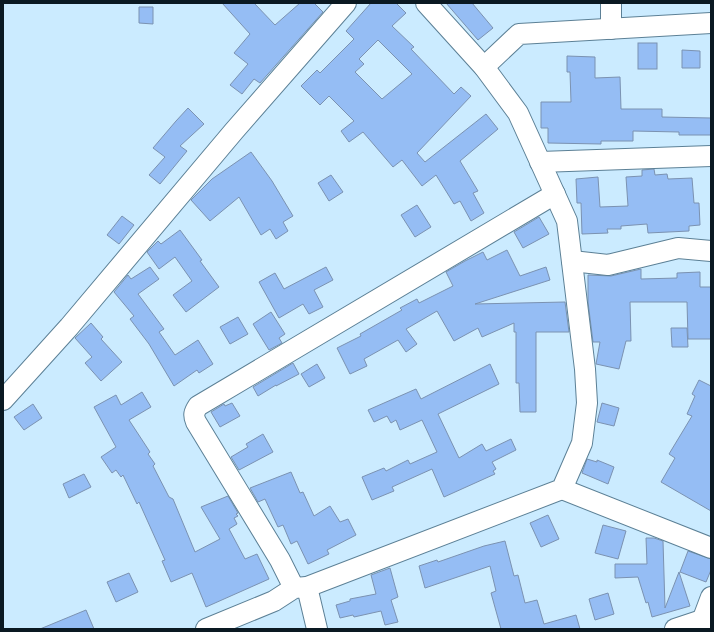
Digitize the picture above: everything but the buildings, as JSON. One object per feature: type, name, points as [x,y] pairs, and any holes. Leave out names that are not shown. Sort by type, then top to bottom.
[{"type":"street","points":[[3,400],[69,327],[234,131],[346,3]]},
{"type":"street","points":[[426,3],[484,67],[518,113],[567,220],[585,369],[587,403],[582,443],[562,489]]},
{"type":"street","points":[[611,3],[611,29]]},
{"type":"street","points":[[484,67],[519,34],[711,24]]},
{"type":"street","points":[[540,162],[711,156]]},
{"type":"street","points":[[317,629],[301,587],[280,560],[196,422],[193,416],[194,412],[198,406],[555,194]]},
{"type":"street","points":[[572,261],[608,265],[678,248],[711,251]]},
{"type":"street","points":[[206,629],[274,601],[301,587],[562,489],[711,548]]},
{"type":"street","points":[[674,629],[700,625],[711,597]]}]
